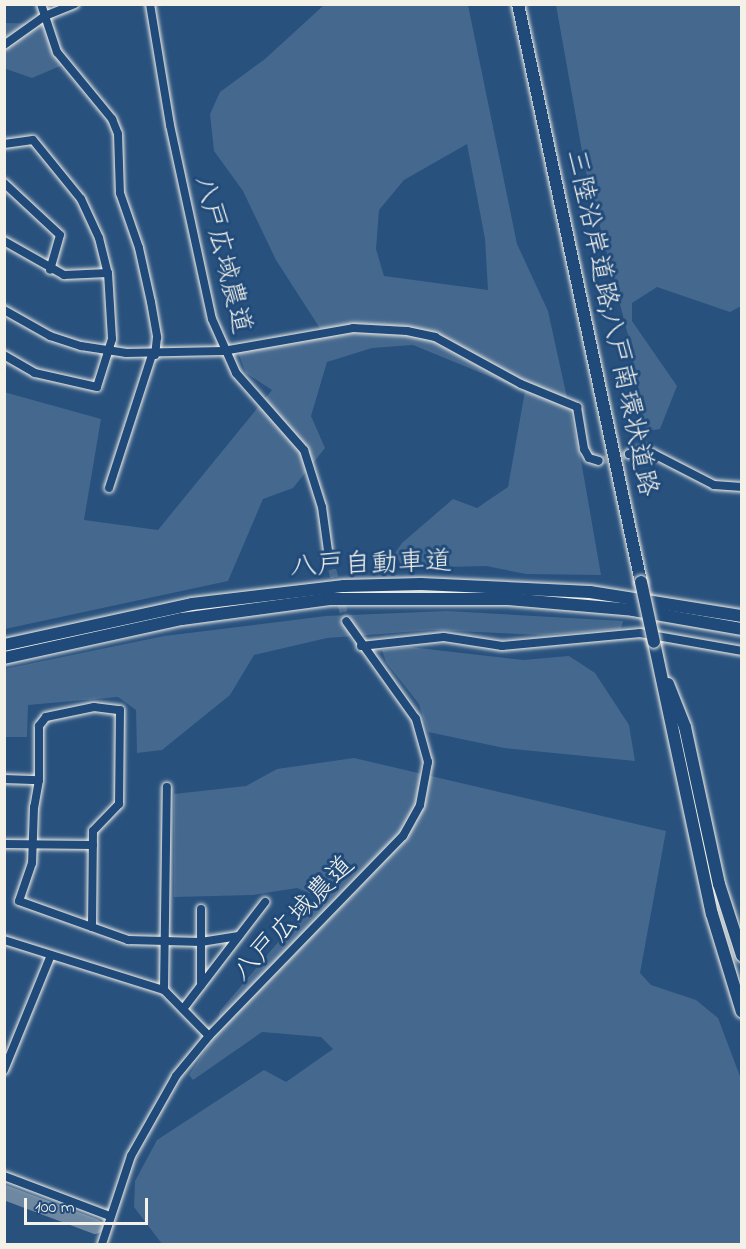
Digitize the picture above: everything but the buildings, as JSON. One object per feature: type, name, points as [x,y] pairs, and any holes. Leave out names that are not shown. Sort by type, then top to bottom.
[{"type":"highway","name":"三陸沿岸道路;八戸南環状道路","points":[[518,4],[712,914],[741,1010]]},
{"type":"highway","name":"八戸自動車道","points":[[4,645],[192,604],[344,586],[421,584],[590,592],[741,616]]},
{"type":"highway","name":"八戸自動車道","points":[[4,658],[182,619],[330,599],[519,599],[633,610],[741,629]]},
{"type":"highway","name":"三陸沿岸道路;八戸南環状道路","points":[[655,647],[686,727],[719,884],[741,955]]},
{"type":"street","points":[[40,4],[57,52],[112,119],[118,134],[120,193],[139,248],[157,337],[110,488]]},
{"type":"street","points":[[4,45],[45,16],[75,4]]},
{"type":"street","name":"八戸広域農道","points":[[150,4],[201,274],[223,351],[236,373],[304,450],[322,507],[329,558]]},
{"type":"street","points":[[4,144],[33,140],[56,163],[81,199],[99,238],[108,273],[110,352],[97,387],[35,373],[4,355]]},
{"type":"street","points":[[4,183],[60,236],[50,270]]},
{"type":"street","points":[[4,241],[50,270],[64,275],[108,273]]},
{"type":"street","points":[[4,310],[50,336],[110,352],[153,355],[223,351],[353,328],[407,331],[435,337],[521,384],[577,407],[584,449],[589,458],[599,461]]},
{"type":"street","points":[[629,454],[646,450],[714,485],[741,487]]},
{"type":"street","name":"八戸広域農道","points":[[102,1245],[131,1156],[151,1116],[209,1036],[403,836],[420,805],[428,762],[416,719],[361,646],[346,621]]},
{"type":"street","points":[[361,646],[444,637],[501,646],[640,633],[741,651]]},
{"type":"street","points":[[92,927],[93,845],[97,824],[119,804],[120,710],[94,707],[42,720],[32,863],[19,901],[128,940],[201,942],[239,936]]},
{"type":"street","points":[[4,779],[39,780]]},
{"type":"street","points":[[164,990],[167,787]]},
{"type":"street","points":[[4,844],[93,845]]},
{"type":"street","points":[[183,1009],[265,902]]},
{"type":"street","points":[[201,909],[201,985]]},
{"type":"street","points":[[4,940],[164,990],[209,1036]]},
{"type":"street","points":[[4,1070],[51,955]]},
{"type":"street","points":[[4,1176],[110,1216]]},
{"type":"shaded area","points":[[324,5],[468,5],[517,244],[548,311],[582,466],[601,575],[526,574],[486,566],[403,568],[395,553],[402,543],[453,499],[477,508],[508,487],[525,391],[413,345],[372,348],[327,362],[311,416],[325,448],[293,488],[263,499],[228,581],[5,629],[4,392],[101,419],[84,520],[158,530],[272,390],[246,373],[235,344],[321,330],[276,260],[243,191],[214,151],[210,114],[220,92],[265,59]],"holes":[[[467,144],[485,239],[488,290],[384,276],[376,249],[379,210],[404,180]]]},
{"type":"shaded area","points":[[556,5],[741,5],[741,306],[730,312],[657,287],[632,303],[632,321],[677,386],[660,429],[646,431],[629,339],[585,168]]},
{"type":"shaded area","points":[[5,23],[51,24],[65,64],[32,78],[6,69]]},
{"type":"shaded area","points":[[447,611],[623,621],[621,629],[544,635],[433,630],[327,638],[254,655],[230,695],[162,750],[137,753],[136,710],[118,697],[28,705],[27,737],[5,737],[5,669],[164,636],[326,616]]},
{"type":"shaded area","points":[[410,647],[523,660],[569,656],[595,673],[629,725],[635,761],[504,748],[428,732],[419,704],[386,662],[382,650]]},
{"type":"shaded area","points":[[354,758],[666,831],[640,973],[651,985],[696,1000],[718,1018],[741,1079],[741,1244],[162,1244],[134,1207],[135,1181],[157,1140],[264,1070],[286,1082],[333,1049],[321,1037],[262,1032],[193,1080],[189,1075],[212,1041],[220,1011],[317,896],[297,888],[253,895],[174,897],[174,794],[246,786],[277,769]]},
{"type":"waterway","points":[[4,1192],[95,1226]]},
{"type":"tunnel","points":[[599,461],[629,454]]},
{"type":"tunnel","points":[[329,558],[346,621]]}]
